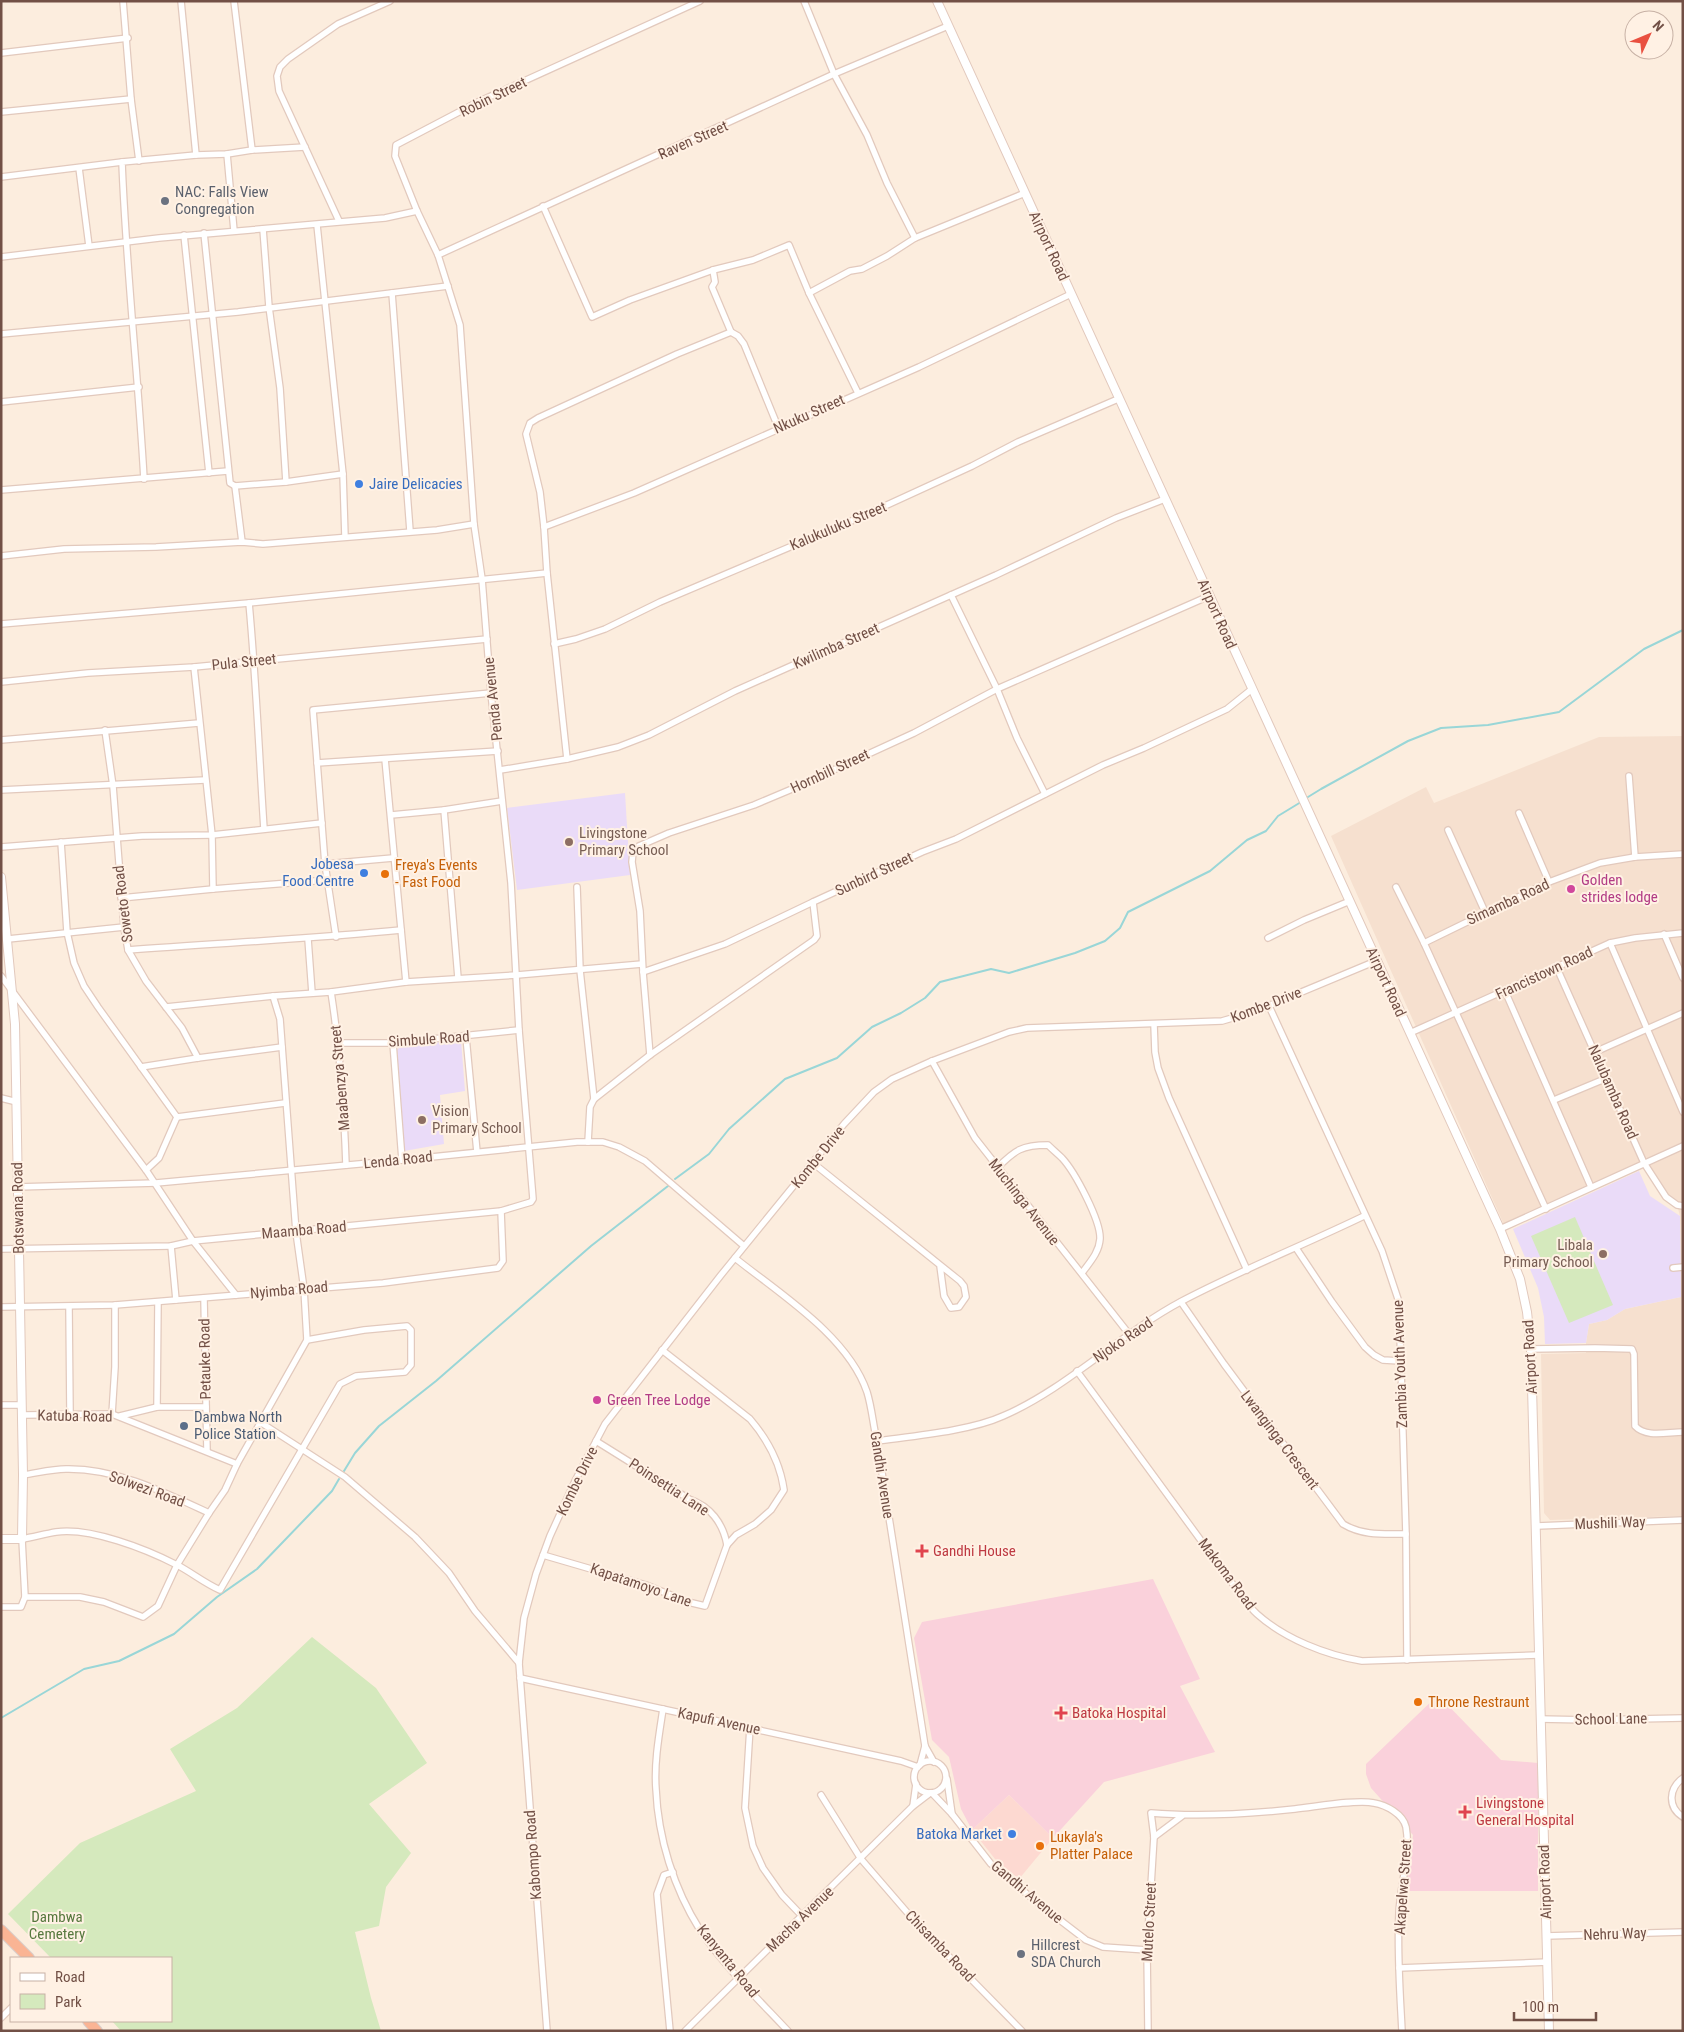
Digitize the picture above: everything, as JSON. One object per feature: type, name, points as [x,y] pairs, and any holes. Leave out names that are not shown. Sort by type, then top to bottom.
[{"type":"highway","points":[[1,1930],[28,1957]]},
{"type":"street","points":[[124,1],[131,99],[139,161]]},
{"type":"street","points":[[181,1],[196,155]]},
{"type":"street","points":[[234,1],[252,150]]},
{"type":"street","points":[[339,221],[279,91],[277,76],[280,67],[338,24],[390,1]]},
{"type":"street","name":"Robin Street","points":[[438,255],[394,156],[396,144],[478,102],[700,1]]},
{"type":"street","points":[[804,1],[834,74],[867,135],[887,183],[916,238]]},
{"type":"street","name":"Airport Road","points":[[937,1],[1500,1229],[1520,1279],[1527,1312],[1531,1349],[1549,2031]]},
{"type":"street","name":"Raven Street","points":[[438,255],[834,74],[948,26]]},
{"type":"street","points":[[1,53],[128,38]]},
{"type":"street","points":[[1,112],[131,99]]},
{"type":"street","points":[[1,177],[122,162],[305,147]]},
{"type":"street","points":[[227,154],[234,231]]},
{"type":"street","points":[[122,162],[144,479]]},
{"type":"street","points":[[79,168],[89,246]]},
{"type":"street","points":[[809,292],[850,271],[862,268],[887,256],[916,238],[1025,193]]},
{"type":"street","points":[[543,206],[592,317],[630,300],[713,270],[754,260],[789,245],[809,292],[858,393]]},
{"type":"street","points":[[1,257],[184,235],[385,218],[417,210]]},
{"type":"street","points":[[317,225],[343,474],[345,537]]},
{"type":"street","points":[[263,229],[269,308],[280,388],[286,482]]},
{"type":"street","points":[[204,233],[230,483],[235,486],[286,482],[343,474]]},
{"type":"street","points":[[184,235],[209,473]]},
{"type":"street","name":"Penda Avenue","points":[[438,255],[460,325],[463,353],[474,524],[482,579],[511,884],[519,1030],[529,1146]]},
{"type":"street","points":[[713,270],[715,282],[712,287],[732,332],[744,344],[778,428]]},
{"type":"street","points":[[1,334],[325,302],[448,286]]},
{"type":"street","points":[[392,293],[410,531]]},
{"type":"street","name":"Nkuku Street","points":[[544,527],[634,493],[919,367],[1070,294]]},
{"type":"street","points":[[567,759],[540,492],[526,434],[530,423],[677,354],[732,332]]},
{"type":"street","points":[[1,402],[139,387]]},
{"type":"street","name":"Kalukuluku Street","points":[[554,644],[605,629],[678,594],[872,512],[972,466],[1018,442],[1118,399]]},
{"type":"street","points":[[1,490],[228,471]]},
{"type":"street","points":[[235,486],[242,542]]},
{"type":"street","name":"Kwilimba Street","points":[[500,770],[567,759],[618,747],[649,735],[735,691],[951,595],[1116,518],[1165,499]]},
{"type":"street","points":[[1,556],[64,549],[138,548],[242,542],[263,544],[437,530],[474,524]]},
{"type":"street","points":[[1,624],[123,612],[249,603],[547,573]]},
{"type":"street","points":[[951,595],[997,689],[1016,738],[1045,794]]},
{"type":"street","name":"Hornbill Street","points":[[650,1055],[642,964],[640,911],[632,862],[633,852],[639,846],[669,833],[754,805],[792,789],[914,733],[997,689],[1209,596]]},
{"type":"street","points":[[249,603],[264,829]]},
{"type":"street","name":"Pula Street","points":[[1,682],[88,673],[194,667],[487,639]]},
{"type":"street","points":[[194,667],[212,835],[213,889]]},
{"type":"street","name":"Sunbird Street","points":[[643,972],[725,944],[922,852],[956,839],[1045,794],[1227,709],[1252,689]]},
{"type":"street","points":[[336,937],[325,864],[313,710],[492,694]]},
{"type":"street","points":[[1,740],[199,723]]},
{"type":"street","name":"Soweto Road","points":[[105,730],[113,786],[121,898],[128,950],[137,968],[182,1028],[198,1058]]},
{"type":"street","points":[[317,763],[498,751]]},
{"type":"street","points":[[385,759],[406,982]]},
{"type":"street","points":[[1629,776],[1634,857]]},
{"type":"street","points":[[1,790],[205,780]]},
{"type":"street","points":[[391,815],[502,802]]},
{"type":"street","points":[[444,810],[458,978]]},
{"type":"street","points":[[1518,813],[1549,882]]},
{"type":"street","points":[[1,847],[116,838],[212,835],[322,823]]},
{"type":"street","points":[[1448,830],[1485,912]]},
{"type":"street","points":[[61,842],[67,932],[74,963],[84,986],[177,1117]]},
{"type":"street","name":"Simamba Road","points":[[1424,943],[1549,882],[1600,863],[1634,857],[1683,854]]},
{"type":"street","points":[[325,864],[393,858]]},
{"type":"street","name":"Botswana Road","points":[[1,877],[13,992],[17,1102],[16,1187],[24,1475],[22,1539]]},
{"type":"street","points":[[121,898],[327,880]]},
{"type":"street","points":[[577,887],[580,970],[594,1099]]},
{"type":"street","points":[[1396,887],[1424,943],[1546,1209]]},
{"type":"street","points":[[1268,938],[1304,920],[1350,901]]},
{"type":"street","points":[[588,1142],[590,1107],[594,1099],[650,1055],[814,940],[817,936],[813,902]]},
{"type":"street","points":[[8,939],[124,927]]},
{"type":"street","points":[[128,950],[336,937],[401,930]]},
{"type":"street","name":"Francistown Road","points":[[1410,1033],[1456,1014],[1556,966],[1610,943],[1664,934],[1683,933]]},
{"type":"street","points":[[1664,934],[1683,978]]},
{"type":"street","points":[[308,939],[312,993]]},
{"type":"street","points":[[1610,943],[1683,1112]]},
{"type":"street","name":"Kombe Drive","points":[[520,1678],[519,1663],[524,1618],[536,1574],[554,1527],[605,1424],[744,1246],[844,1124],[874,1092],[892,1079],[932,1061],[989,1039],[1027,1028],[1222,1022],[1269,1006],[1376,960]]},
{"type":"street","points":[[166,1007],[330,992],[406,982],[642,964]]},
{"type":"street","name":"Nalubamba Road","points":[[1556,966],[1644,1163],[1666,1197],[1677,1205],[1683,1206]]},
{"type":"street","points":[[1,976],[156,1183],[193,1241],[236,1295]]},
{"type":"street","points":[[1505,991],[1591,1187]]},
{"type":"street","name":"Maabenzya Street","points":[[330,992],[339,1043],[344,1100],[346,1165]]},
{"type":"street","points":[[25,1596],[80,1597],[104,1602],[143,1617],[158,1606],[178,1565],[208,1513],[225,1490],[237,1464],[307,1340],[304,1289],[296,1232],[285,1103],[280,1019],[273,996]]},
{"type":"street","name":"Zambia Youth Avenue","points":[[1269,1006],[1364,1216],[1382,1251],[1396,1287],[1399,1302],[1406,1534],[1407,1660]]},
{"type":"street","points":[[1595,1052],[1683,1013]]},
{"type":"street","points":[[1154,1024],[1155,1052],[1158,1068],[1169,1098],[1247,1270]]},
{"type":"street","name":"Simbule Road","points":[[339,1043],[393,1043],[466,1037],[519,1030]]},
{"type":"street","points":[[466,1037],[476,1152]]},
{"type":"street","points":[[393,1043],[402,1160]]},
{"type":"street","points":[[141,1067],[282,1047]]},
{"type":"street","name":"Muchinga Avenue","points":[[932,1061],[975,1138],[1128,1334]]},
{"type":"street","points":[[1554,1100],[1607,1078]]},
{"type":"street","points":[[1,1098],[17,1102]]},
{"type":"street","points":[[177,1117],[285,1103]]},
{"type":"street","points":[[146,1170],[159,1158],[177,1117]]},
{"type":"street","name":"Lenda Road","points":[[16,1187],[156,1183],[529,1146],[603,1142],[619,1147],[645,1161],[744,1246]]},
{"type":"street","points":[[997,1168],[1008,1156],[1028,1145],[1048,1146],[1064,1160],[1083,1190],[1096,1219],[1100,1238],[1097,1252],[1082,1273]]},
{"type":"street","name":"Maamba Road","points":[[1,1250],[171,1246],[193,1241],[501,1211],[528,1204],[533,1199],[529,1146]]},
{"type":"street","points":[[1500,1229],[1683,1146]]},
{"type":"street","points":[[813,1163],[940,1266],[960,1280],[964,1286],[966,1297],[959,1307],[951,1308],[944,1296],[940,1266]]},
{"type":"street","name":"Nyimba Road","points":[[1,1307],[69,1307],[158,1302],[383,1283],[498,1268],[503,1261],[501,1211]]},
{"type":"street","name":"Njoko Raod","points":[[877,1441],[960,1428],[1002,1417],[1024,1406],[1128,1334],[1181,1302],[1364,1216]]},
{"type":"street","points":[[171,1246],[176,1300]]},
{"type":"street","points":[[1296,1248],[1365,1347],[1383,1360],[1400,1361]]},
{"type":"street","name":"Gandhi Avenue","points":[[735,1258],[823,1329],[852,1362],[867,1392],[877,1441],[924,1746],[919,1766]]},
{"type":"street","points":[[1673,1268],[1683,1267]]},
{"type":"street","name":"Petauke Road","points":[[204,1298],[207,1451]]},
{"type":"street","points":[[157,1407],[158,1302]]},
{"type":"street","name":"Lwanginga Crescent","points":[[1181,1302],[1224,1364],[1343,1524],[1354,1531],[1367,1534],[1406,1534]]},
{"type":"street","points":[[112,1414],[115,1367],[115,1305]]},
{"type":"street","points":[[69,1307],[70,1414]]},
{"type":"street","points":[[1,1539],[22,1539],[57,1532],[81,1532],[105,1537],[178,1565],[196,1578],[220,1590],[340,1384],[356,1376],[405,1372],[411,1365],[411,1330],[407,1326],[364,1330],[307,1340]]},
{"type":"street","points":[[1531,1349],[1632,1349],[1634,1354],[1635,1426],[1640,1432],[1647,1434],[1683,1432]]},
{"type":"street","points":[[662,1350],[750,1419],[766,1440],[782,1474],[784,1490],[770,1510],[755,1524],[736,1535],[727,1544]]},
{"type":"street","name":"Makoma Road","points":[[1078,1370],[1255,1612],[1271,1626],[1344,1658],[1376,1662],[1538,1655]]},
{"type":"street","points":[[1,1405],[22,1405]]},
{"type":"street","points":[[119,1416],[157,1407],[206,1407]]},
{"type":"street","name":"Katuba Road","points":[[23,1415],[112,1414],[237,1464]]},
{"type":"street","points":[[260,1422],[345,1478],[415,1537],[449,1573],[475,1612],[519,1663]]},
{"type":"street","name":"Poinsettia Lane","points":[[596,1441],[689,1499],[702,1504],[721,1524],[727,1544]]},
{"type":"street","name":"Solwezi Road","points":[[24,1475],[65,1469],[100,1472],[123,1477],[208,1513]]},
{"type":"street","name":"Mushili Way","points":[[1537,1526],[1683,1520]]},
{"type":"street","points":[[1,1606],[21,1607],[25,1596],[22,1539]]},
{"type":"street","name":"Kapatamoyo Lane","points":[[543,1555],[646,1585],[703,1606],[706,1605],[727,1544]]},
{"type":"street","name":"Kapufi Avenue","points":[[520,1678],[901,1760],[919,1766]]},
{"type":"street","name":"Kabompo Road","points":[[520,1678],[547,2031]]},
{"type":"street","name":"Kanyanta Road","points":[[663,1709],[655,1788],[660,1829],[680,1893],[700,1930],[739,1979],[788,2031]]},
{"type":"street","name":"School Lane","points":[[1540,1719],[1683,1718]]},
{"type":"street","points":[[750,1727],[745,1808],[753,1846],[768,1875],[782,1895],[802,1916]]},
{"type":"street","name":"Gandhi Avenue","points":[[924,1746],[934,1762]]},
{"type":"street","points":[[924,1762],[934,1762],[942,1767],[946,1776],[944,1785],[937,1792],[931,1793],[919,1789],[914,1778],[919,1766],[924,1762]]},
{"type":"street","name":"Gandhi Avenue","points":[[946,1776],[952,1814]]},
{"type":"street","points":[[1683,1778],[1676,1783],[1671,1796],[1675,1810],[1683,1817]]},
{"type":"street","points":[[913,1806],[916,1784]]},
{"type":"street","name":"Gandhi Avenue","points":[[931,1793],[952,1814],[991,1864],[1086,1940],[1103,1947],[1147,1950]]},
{"type":"street","name":"Macha Avenue","points":[[685,2031],[913,1806],[931,1793]]},
{"type":"street","name":"Chisamba Road","points":[[821,1795],[861,1859],[918,1925],[1022,2031]]},
{"type":"street","name":"Akapelwa Street","points":[[1151,1813],[1182,1816],[1290,1810],[1361,1802],[1374,1803],[1394,1811],[1404,1822],[1406,1828],[1399,1912],[1402,2031]]},
{"type":"street","name":"Mutelo Street","points":[[1148,2031],[1147,1950],[1154,1837],[1151,1813]]},
{"type":"street","points":[[1154,1837],[1182,1816]]},
{"type":"street","points":[[670,2031],[657,1894],[664,1875],[673,1872]]},
{"type":"street","name":"Nehru Way","points":[[1546,1936],[1683,1932]]},
{"type":"street","points":[[1400,1968],[1548,1962]]},
{"type":"street","points":[[1,2018],[10,2009]]},
{"type":"shaded area","points":[[1683,736],[1683,1516],[1550,1520],[1544,1513],[1541,1354],[1586,1353],[1589,1324],[1607,1320],[1625,1309],[1681,1297],[1680,1216],[1677,1205],[1666,1197],[1644,1163],[1505,1227],[1331,836],[1426,787],[1434,803],[1599,737]]},
{"type":"shaded area","name":"Livingstone Primary School","points":[[625,793],[630,875],[517,890],[507,808]]},
{"type":"shaded area","name":"Vision Primary School","points":[[461,1040],[465,1091],[440,1095],[444,1144],[404,1151],[397,1050],[403,1044]]},
{"type":"shaded area","name":"Libala Primary School","points":[[1639,1171],[1650,1196],[1680,1216],[1681,1297],[1625,1309],[1607,1320],[1589,1324],[1586,1343],[1545,1344],[1544,1317],[1538,1288],[1513,1229]]},
{"type":"shaded area","name":"Batoka Hospital","points":[[1153,1579],[1200,1679],[1180,1686],[1215,1752],[1104,1782],[1053,1838],[1009,1795],[972,1830],[961,1809],[949,1757],[932,1740],[914,1638],[922,1622]]},
{"type":"shaded area","name":"Livingstone General Hospital","points":[[1438,1695],[1501,1760],[1538,1763],[1538,1891],[1406,1891],[1413,1835],[1371,1788],[1366,1774],[1366,1764]]},
{"type":"shaded area","name":"Batoka Market","points":[[1009,1795],[1053,1838],[1019,1879],[995,1859],[972,1830]]},
{"type":"green space","points":[[1575,1217],[1613,1305],[1569,1323],[1531,1236]]},
{"type":"green space","name":"Dambwa Cemetery","points":[[312,1637],[376,1688],[427,1763],[369,1804],[411,1853],[386,1887],[379,1926],[355,1932],[381,2031],[121,2031],[113,2022],[172,2022],[172,1957],[50,1957],[8,1914],[80,1843],[196,1791],[170,1749],[237,1708]]},
{"type":"waterway","points":[[1308,797],[1408,741],[1441,728],[1488,725],[1559,712],[1644,649],[1683,630]]},
{"type":"waterway","points":[[675,1179],[709,1154],[729,1129],[785,1079],[837,1058],[872,1027],[901,1013],[925,998],[940,982],[991,969],[1009,973],[1075,953],[1105,941],[1120,928],[1128,912],[1210,871],[1247,840],[1266,831],[1278,816],[1301,802]]},
{"type":"waterway","points":[[344,1471],[355,1453],[379,1426],[436,1381],[591,1246],[668,1186]]},
{"type":"waterway","points":[[1,1718],[84,1669],[119,1661],[174,1634],[217,1597],[257,1569],[332,1491],[339,1479]]},
{"type":"place","name":"NAC: Falls View Congregation","points":[[165,201]]},
{"type":"place","name":"Jaire Delicacies","points":[[359,484]]},
{"type":"place","name":"Livingstone Primary School","points":[[569,842]]},
{"type":"place","name":"Jobesa Food Centre","points":[[364,873]]},
{"type":"place","name":"Freya's Events - Fast Food","points":[[385,874]]},
{"type":"place","name":"Golden strides lodge","points":[[1571,889]]},
{"type":"place","name":"Vision Primary School","points":[[422,1120]]},
{"type":"place","name":"Libala Primary School","points":[[1603,1254]]},
{"type":"place","name":"Green Tree Lodge","points":[[597,1400]]},
{"type":"place","name":"Dambwa North Police Station","points":[[184,1426]]},
{"type":"place","name":"Gandhi House","points":[[922,1551]]},
{"type":"place","name":"Throne Restraunt","points":[[1418,1702]]},
{"type":"place","name":"Batoka Hospital","points":[[1061,1713]]},
{"type":"place","name":"Livingstone General Hospital","points":[[1465,1812]]},
{"type":"place","name":"Batoka Market","points":[[1012,1834]]},
{"type":"place","name":"Lukayla's Platter Palace","points":[[1040,1846]]},
{"type":"place","name":"Hillcrest SDA Church","points":[[1021,1954]]}]
